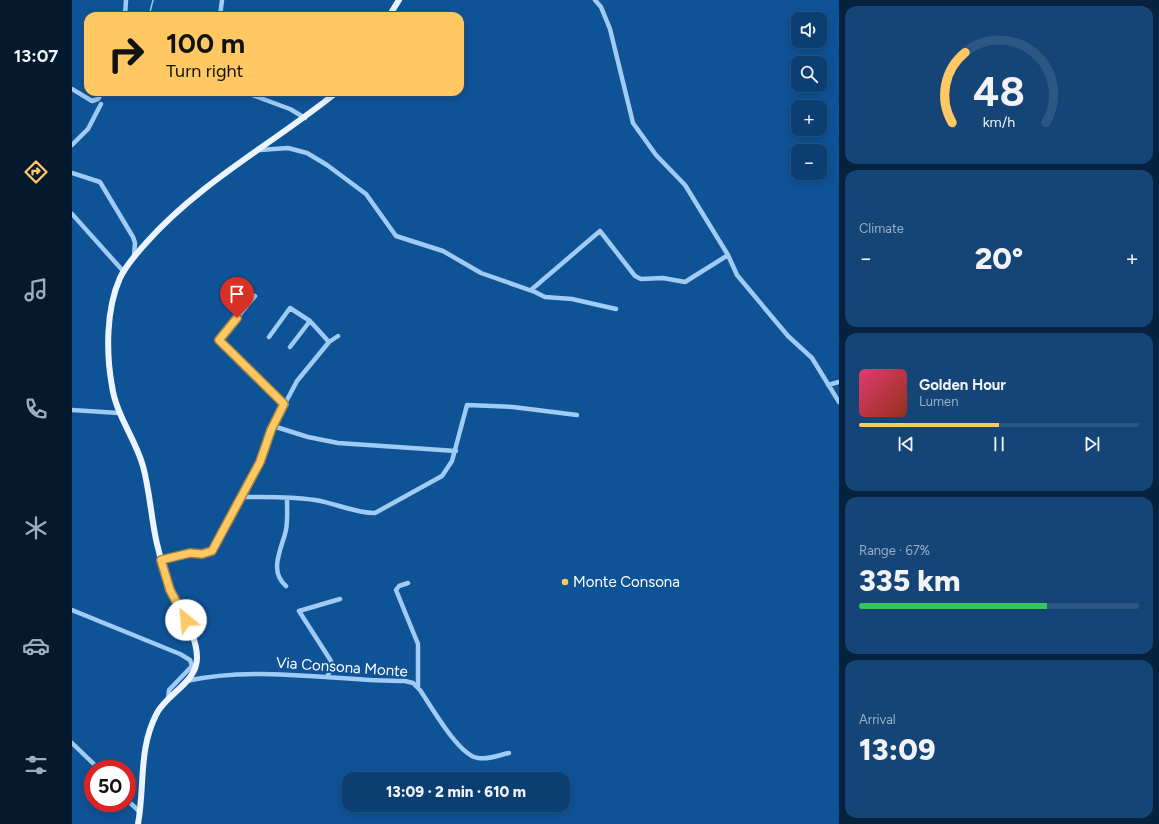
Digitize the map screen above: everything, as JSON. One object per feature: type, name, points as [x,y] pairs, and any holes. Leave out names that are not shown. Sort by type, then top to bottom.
[{"type":"main road","points":[[392,12],[399,0]]},
{"type":"main road","points":[[138,824],[144,748],[157,712],[186,681],[194,670],[197,659],[195,645],[186,620],[170,590],[161,560],[143,467],[136,447],[119,413],[112,385],[108,335],[114,300],[120,277],[134,257],[159,228],[194,196],[305,118],[332,96]]},
{"type":"street","points":[[125,12],[126,0]]},
{"type":"street","points":[[220,12],[222,0]]},
{"type":"street","points":[[595,0],[601,7],[610,29],[632,123],[656,155],[685,185],[728,255],[737,274],[788,336],[812,358],[839,402]]},
{"type":"street","points":[[72,89],[92,101],[98,99],[100,96]]},
{"type":"street","points":[[255,96],[290,109],[305,118]]},
{"type":"street","points":[[72,145],[88,129],[101,104]]},
{"type":"street","points":[[260,150],[288,148],[307,153],[327,165],[366,194],[396,236],[443,251],[481,273],[531,290],[545,297],[572,299],[616,309]]},
{"type":"street","points":[[72,172],[100,182],[133,236],[135,243],[134,257]]},
{"type":"street","points":[[72,214],[124,272]]},
{"type":"street","points":[[531,290],[600,230],[635,276],[641,279],[663,278],[685,282],[728,255]]},
{"type":"street","points":[[255,296],[219,340],[284,404]]},
{"type":"street","points":[[269,337],[290,308],[310,321],[329,342]]},
{"type":"street","points":[[290,347],[310,321]]},
{"type":"street","points":[[161,560],[190,553],[202,554],[212,551],[260,462],[273,426],[297,381],[329,342],[338,336]]},
{"type":"street","points":[[828,385],[839,382]]},
{"type":"street","points":[[241,497],[317,500],[362,513],[375,514],[442,476],[452,461],[456,451],[468,405],[513,407],[577,415]]},
{"type":"street","points":[[72,410],[119,413]]},
{"type":"street","points":[[273,426],[308,437],[338,443],[456,451]]},
{"type":"street","points":[[286,586],[279,578],[277,563],[278,554],[286,530],[287,498]]},
{"type":"street","points":[[408,583],[399,586],[396,590],[418,644],[418,688]]},
{"type":"street","points":[[327,677],[332,666],[331,661],[299,611],[340,599]]},
{"type":"street","points":[[72,610],[180,654],[190,660],[192,666],[169,690],[168,700]]},
{"type":"street","name":"Via Consona Monte","points":[[186,681],[215,675],[279,674],[406,681],[413,683],[418,688],[458,745],[467,754],[479,758],[509,753]]},
{"type":"street","points":[[72,743],[90,760]]},
{"type":"street","points":[[136,808],[140,812]]},
{"type":"waterway","points":[[150,12],[153,0]]},
{"type":"place","name":"Monte Consona","points":[[565,582]]},
{"type":"route","points":[[186,620],[170,590],[161,560],[190,553],[202,554],[212,551],[218,543],[232,512],[260,462],[271,430],[284,404],[219,340],[237,318]]}]
